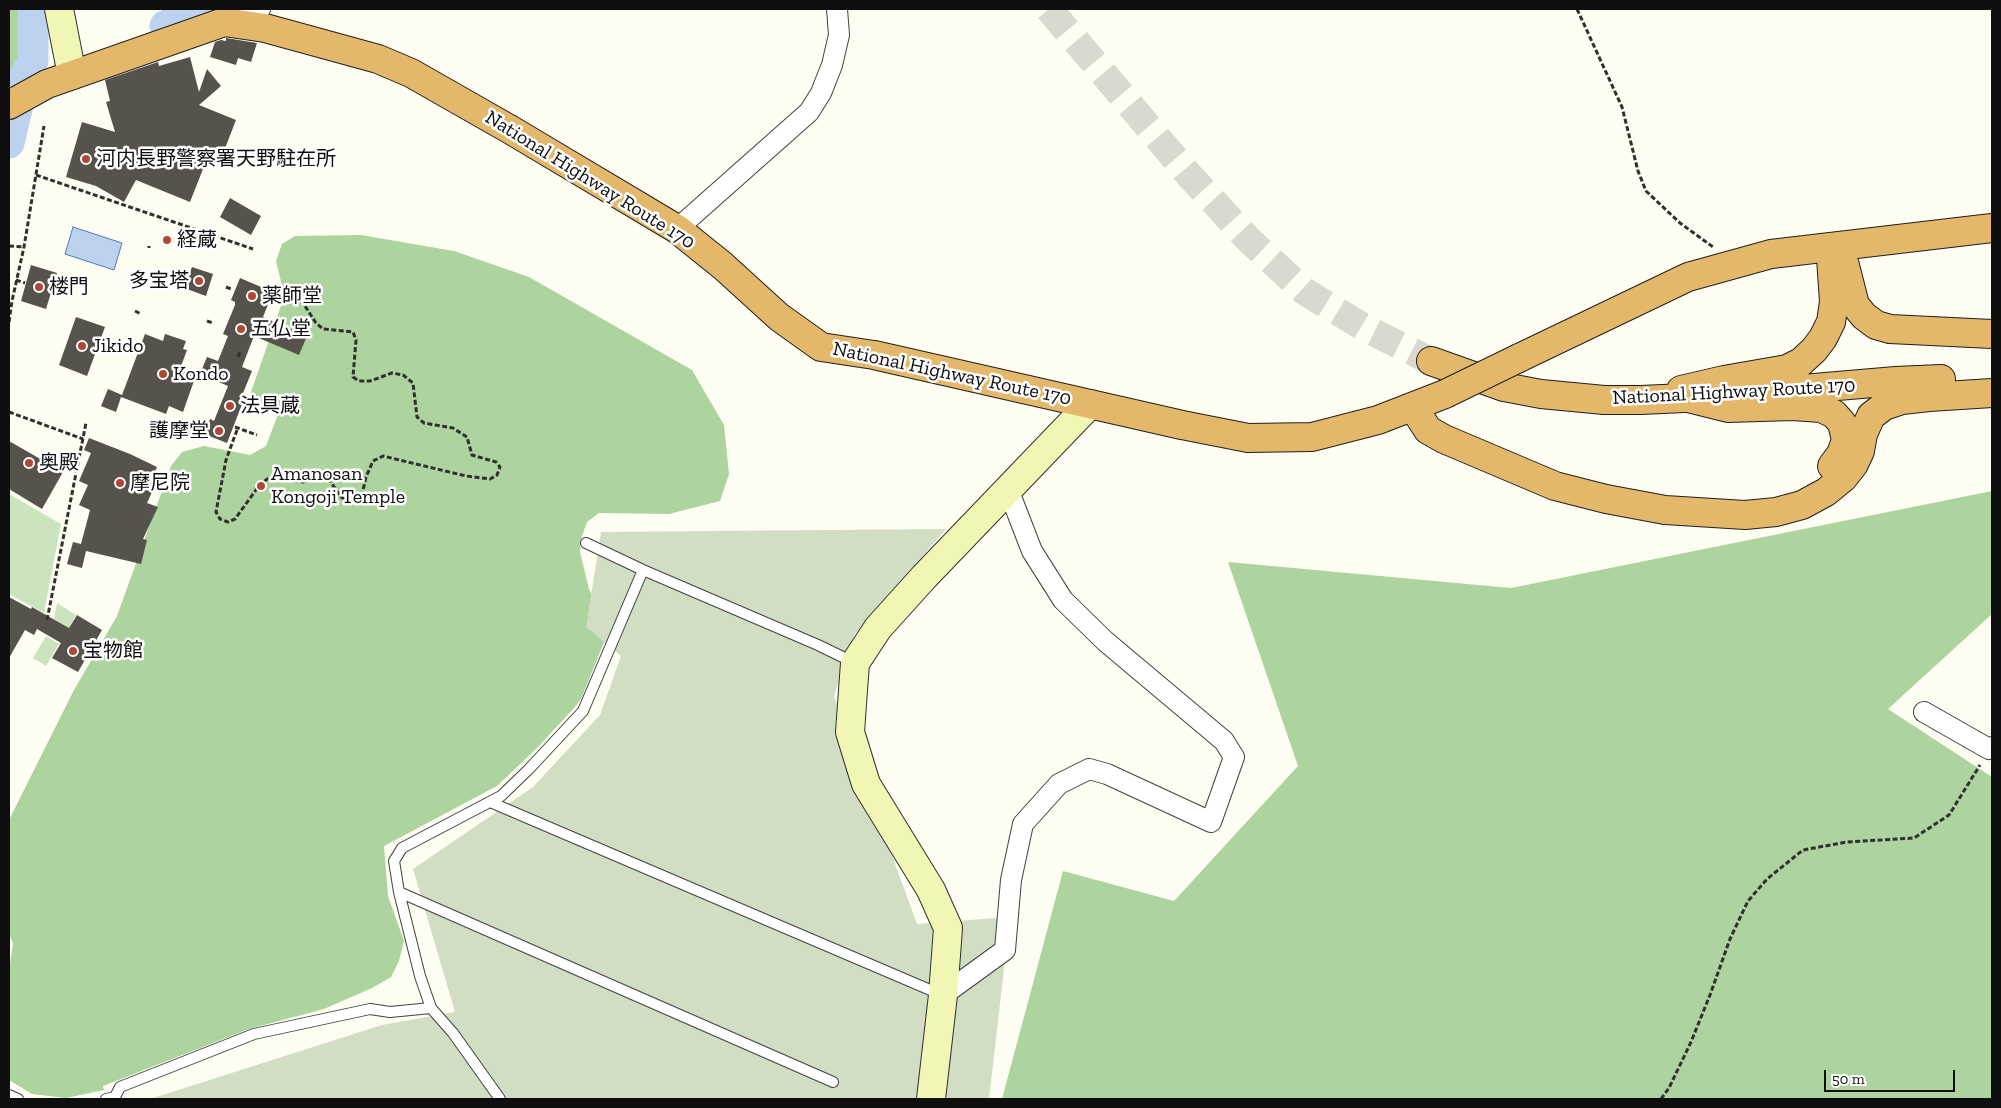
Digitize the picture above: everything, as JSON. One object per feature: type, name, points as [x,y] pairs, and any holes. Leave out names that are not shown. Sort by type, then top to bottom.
[{"type":"highway","name":"National Highway Route 170","points":[[9,105],[41,88],[72,75],[224,22],[265,28],[378,59],[412,73],[677,229],[723,266],[779,317],[821,347],[874,355],[1182,425],[1248,438],[1312,436],[1378,420],[1445,394],[1688,277],[1771,254],[1838,248],[1992,228]]},
{"type":"highway","points":[[1838,248],[1845,266],[1855,305],[1864,316],[1876,325],[1890,328],[1992,334]]},
{"type":"highway","points":[[1641,400],[1724,380],[1787,369],[1801,362],[1823,338],[1831,322],[1834,302],[1831,258],[1838,248]]},
{"type":"highway","name":"National Highway Route 170","points":[[1431,361],[1504,386],[1541,394],[1604,400],[1688,398],[1896,381],[1949,379],[1992,381]]},
{"type":"highway","points":[[1413,407],[1428,430],[1444,439],[1555,486],[1606,500],[1665,510],[1746,515],[1776,512],[1802,505],[1826,492],[1843,478],[1854,464],[1860,451],[1863,434],[1872,416],[1884,406],[1902,400],[1992,393]]},
{"type":"highway","points":[[1413,407],[1510,454],[1560,475],[1654,495],[1697,500],[1742,501],[1786,494],[1812,482],[1832,466],[1841,454],[1846,440],[1842,423],[1834,414],[1821,408],[1793,406],[1728,408],[1688,398]]},
{"type":"street","points":[[59,9],[72,75]]},
{"type":"street","points":[[224,22],[240,14],[260,9]]},
{"type":"street","points":[[677,229],[809,112],[821,92],[832,65],[839,34],[837,9]]},
{"type":"street","points":[[931,1099],[943,996],[948,928],[931,890],[866,784],[850,732],[855,663],[878,628],[924,577],[1090,404]]},
{"type":"street","points":[[943,996],[1005,950],[1011,880],[1023,824],[1059,784],[1089,769],[1098,771],[1211,822],[1234,757],[1224,741],[1105,641],[1063,600],[1032,550],[1008,489]]},
{"type":"street","points":[[1924,712],[1991,748]]},
{"type":"lane","points":[[586,544],[818,644],[855,663]]},
{"type":"lane","points":[[500,1099],[452,1033],[431,1008],[420,976],[394,861],[402,848],[501,796],[583,711],[643,570]]},
{"type":"lane","points":[[490,802],[943,996]]},
{"type":"lane","points":[[400,892],[833,1082]]},
{"type":"lane","points":[[106,1099],[115,1097],[120,1087],[254,1034],[370,1009],[390,1012],[431,1008]]},
{"type":"lane","points":[[9,1095],[18,1099]]},
{"type":"path","points":[[1578,9],[1622,107],[1638,171],[1646,191],[1680,223],[1735,264]]},
{"type":"path","points":[[9,322],[10,301],[24,247],[44,126]]},
{"type":"path","points":[[36,175],[253,249]]},
{"type":"path","points":[[9,246],[24,247]]},
{"type":"path","points":[[16,280],[25,283]]},
{"type":"path","points":[[226,287],[230,289]]},
{"type":"path","points":[[257,435],[236,429],[220,487],[216,512],[220,519],[228,522],[235,519],[260,483],[269,478],[303,482],[326,475],[341,497],[346,500],[356,500],[362,496],[366,478],[373,461],[383,456],[466,476],[490,479],[497,476],[500,467],[496,462],[472,455],[467,437],[454,428],[424,423],[417,417],[413,383],[403,375],[392,373],[370,382],[359,381],[353,377],[356,340],[353,332],[323,329],[316,323],[303,303],[281,287]]},
{"type":"path","points":[[135,311],[141,314]]},
{"type":"path","points":[[207,321],[213,323]]},
{"type":"path","points":[[238,357],[240,352]]},
{"type":"path","points":[[9,412],[83,439]]},
{"type":"path","points":[[48,620],[86,423]]},
{"type":"path","points":[[1661,1099],[1669,1088],[1691,1042],[1730,939],[1748,901],[1767,879],[1803,850],[1847,842],[1914,838],[1949,815],[1991,748]]},
{"type":"green space","points":[[9,9],[38,9],[39,64],[34,75],[9,87]]},
{"type":"green space","points":[[161,9],[245,9],[181,25],[163,17]]},
{"type":"green space","points":[[361,235],[454,251],[529,277],[692,370],[724,425],[729,474],[720,501],[669,514],[599,513],[587,522],[581,539],[580,552],[589,589],[604,622],[607,635],[581,699],[537,748],[497,786],[384,846],[388,896],[404,941],[399,961],[391,977],[372,988],[324,1009],[249,1029],[103,1086],[104,1090],[66,1098],[32,1094],[9,1080],[9,971],[13,944],[9,933],[9,820],[74,690],[117,616],[171,466],[182,452],[204,446],[250,455],[266,446],[277,417],[275,410],[254,401],[250,395],[283,300],[283,290],[276,261],[282,244],[295,236]]},
{"type":"green space","points":[[1992,491],[1992,614],[1888,709],[1992,777],[1992,1099],[1002,1099],[1063,871],[1174,901],[1298,766],[1228,562],[1511,588]]},
{"type":"green space","points":[[9,494],[61,524],[44,613],[9,594]]},
{"type":"green space","points":[[946,529],[855,634],[834,696],[917,924],[1010,917],[989,1099],[150,1099],[382,1025],[455,1012],[413,869],[533,787],[600,715],[621,656],[586,627],[601,532]]},
{"type":"green space","points":[[57,603],[76,615],[69,628],[54,619]]},
{"type":"green space","points":[[46,636],[59,644],[46,666],[33,658]]},
{"type":"water","points":[[73,227],[122,243],[114,270],[65,254]]},
{"type":"building","points":[[226,38],[257,43],[251,62],[238,58],[236,65],[210,57],[215,42],[226,41]]},
{"type":"building","points":[[190,57],[199,92],[207,69],[221,86],[199,105],[236,120],[219,164],[207,159],[190,202],[136,180],[124,202],[96,186],[66,177],[82,122],[115,132],[106,102],[110,101],[105,80],[158,62],[159,66]]},
{"type":"building","points":[[230,198],[261,216],[251,235],[220,217]]},
{"type":"building","name":"楼門","points":[[31,265],[57,273],[46,309],[21,301]]},
{"type":"building","name":"多宝塔","points":[[192,267],[213,274],[206,296],[184,288]]},
{"type":"building","points":[[240,278],[273,292],[263,317],[307,336],[299,355],[254,336],[242,367],[252,371],[241,398],[244,399],[227,443],[204,434],[210,419],[214,421],[228,386],[200,374],[207,357],[218,361],[228,336],[223,334],[235,305],[235,302],[231,300]]},
{"type":"building","name":"Jikido","points":[[76,317],[105,327],[87,376],[59,365]]},
{"type":"building","name":"Kondo","points":[[145,334],[163,341],[165,334],[186,341],[183,349],[187,350],[180,369],[196,375],[183,412],[169,406],[166,414],[121,397],[116,412],[101,406],[108,389],[122,395]]},
{"type":"building","points":[[89,438],[157,467],[152,478],[157,481],[147,503],[158,507],[143,539],[147,540],[141,564],[86,551],[82,568],[67,564],[73,542],[81,544],[90,510],[79,505],[88,485],[79,481],[91,453],[84,450]]},
{"type":"building","name":"奥殿","points":[[9,441],[63,472],[42,509],[9,489]]},
{"type":"building","points":[[9,597],[31,609],[32,607],[69,628],[77,615],[102,630],[78,672],[52,658],[61,643],[37,629],[34,635],[25,630],[9,658]]},
{"type":"waterway","points":[[9,143],[25,75],[33,61],[33,9]]},
{"type":"waterway","points":[[165,26],[225,9]]},
{"type":"tunnel","points":[[1049,9],[1189,175],[1249,240],[1304,291],[1365,328],[1431,361]]},
{"type":"place","name":"河内長野警察署天野駐在所","points":[[86,159]]},
{"type":"place","name":"経蔵","points":[[167,240]]},
{"type":"place","name":"多宝塔","points":[[199,281]]},
{"type":"place","name":"楼門","points":[[39,287]]},
{"type":"place","name":"薬師堂","points":[[252,296]]},
{"type":"place","name":"五仏堂","points":[[241,329]]},
{"type":"place","name":"Jikido","points":[[82,346]]},
{"type":"place","name":"Kondo","points":[[163,374]]},
{"type":"place","name":"法具蔵","points":[[230,406]]},
{"type":"place","name":"護摩堂","points":[[219,431]]},
{"type":"place","name":"奥殿","points":[[29,463]]},
{"type":"place","name":"摩尼院","points":[[120,483]]},
{"type":"place","name":"Amanosan Kongoji Temple","points":[[261,486]]},
{"type":"place","name":"宝物館","points":[[73,651]]}]
